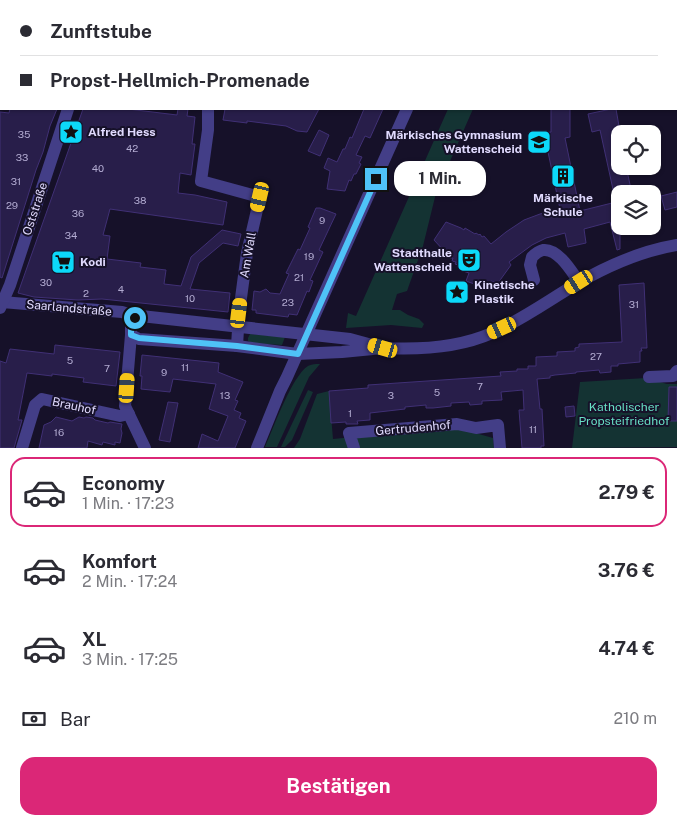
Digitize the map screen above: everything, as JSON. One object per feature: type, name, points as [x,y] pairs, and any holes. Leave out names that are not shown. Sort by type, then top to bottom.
[{"type":"street","name":"Oststraße","points":[[1,305],[10,285],[68,110]]},
{"type":"street","name":"Am Wall","points":[[208,110],[208,130],[201,182],[260,197],[247,253],[238,326]]},
{"type":"street","points":[[257,448],[280,390],[288,377],[407,110]]},
{"type":"street","name":"Saarlandstraße","points":[[131,335],[139,338],[237,346],[298,354],[455,345],[490,334],[514,323],[579,282],[623,259],[677,245]]},
{"type":"street","points":[[534,280],[530,265],[532,257],[543,250],[562,259],[572,270],[579,282]]},
{"type":"street","name":"Saarlandstraße","points":[[1,305],[122,312],[135,318],[141,316],[350,338],[383,348]]},
{"type":"street","points":[[135,318],[131,326],[126,406],[141,446]]},
{"type":"street","points":[[237,346],[238,326]]},
{"type":"street","points":[[649,377],[673,376],[677,371]]},
{"type":"street","name":"Brauhof","points":[[22,448],[34,405],[42,400],[120,416],[129,414]]},
{"type":"street","name":"Gertrudenhof","points":[[354,448],[349,434],[457,424],[476,428],[498,425],[500,448]]},
{"type":"green space","points":[[448,110],[473,110],[436,193],[423,246],[407,291],[397,294],[392,310],[400,310],[419,319],[424,324],[422,328],[391,325],[346,328],[348,313],[356,316]]},
{"type":"green space","points":[[250,334],[285,337],[282,345],[252,343],[248,341]]},
{"type":"green space","points":[[320,364],[309,377],[277,447],[265,447],[289,391],[296,380],[308,366]]},
{"type":"green space","name":"Katholischer Propsteifriedhof","points":[[646,378],[667,384],[677,384],[677,447],[572,448],[580,382]]},
{"type":"green space","points":[[308,390],[313,392],[292,440],[285,447],[281,447]]},
{"type":"green space","points":[[329,391],[333,439],[454,427],[493,438],[494,448],[294,448],[300,439],[317,394]]},
{"type":"building","points":[[10,110],[57,110],[2,278],[0,277],[0,112],[9,113]]},
{"type":"building","points":[[83,110],[136,110],[177,115],[178,110],[188,110],[187,116],[195,117],[192,144],[195,144],[191,175],[180,173],[178,193],[227,202],[223,225],[110,209],[103,235],[110,236],[107,259],[141,263],[140,267],[166,270],[164,284],[181,286],[191,257],[222,230],[241,234],[238,246],[223,243],[199,263],[190,289],[230,293],[228,312],[102,299],[78,300],[34,297],[18,293]]},
{"type":"building","points":[[225,110],[318,110],[307,132],[297,131],[286,126],[223,120]]},
{"type":"building","points":[[364,110],[383,110],[370,138],[365,136],[356,155],[362,157],[359,163],[361,164],[351,181],[349,180],[345,191],[327,189],[330,171],[324,168],[328,158],[337,162],[350,137],[352,138]]},
{"type":"building","name":"Märkische Schule","points":[[551,110],[570,110],[570,137],[565,138],[580,211],[611,203],[611,226],[610,222],[584,229],[586,243],[568,247],[565,233],[546,238],[532,245],[509,262],[511,265],[498,283],[491,281],[488,289],[466,281],[469,273],[460,270],[461,268],[455,264],[456,262],[452,261],[453,258],[450,258],[447,255],[448,253],[434,240],[446,222],[464,230],[465,228],[475,234],[480,234],[491,244],[524,220],[560,209],[544,133],[551,132]]},
{"type":"building","points":[[616,110],[619,125],[611,125],[611,175],[628,175],[630,185],[612,185],[600,130],[592,132],[588,114]]},
{"type":"building","points":[[319,130],[329,135],[320,156],[308,151]]},
{"type":"building","points":[[677,192],[677,207],[665,210],[661,196]]},
{"type":"building","points":[[316,208],[336,214],[319,250],[323,252],[310,280],[313,281],[309,292],[307,291],[297,315],[289,314],[288,317],[256,313],[256,310],[252,310],[254,291],[260,292],[266,289],[270,293],[280,294],[289,274],[286,273],[298,249],[300,250],[310,228],[308,227]]},
{"type":"building","name":"Märkische Schule","points":[[613,235],[620,235],[620,249],[617,250]]},
{"type":"building","points":[[644,283],[647,348],[641,348],[640,362],[611,366],[611,372],[600,373],[599,370],[576,372],[537,379],[540,409],[542,409],[544,446],[541,446],[541,448],[522,448],[519,410],[524,410],[523,390],[501,392],[502,400],[482,401],[482,404],[470,405],[469,402],[451,403],[451,406],[433,408],[426,408],[426,405],[405,407],[405,409],[370,413],[370,420],[357,421],[358,424],[346,424],[346,422],[331,423],[329,391],[368,388],[368,385],[501,376],[500,372],[517,371],[517,369],[528,369],[528,366],[536,366],[536,357],[557,356],[557,352],[575,351],[579,344],[622,342],[619,285]]},
{"type":"building","points":[[55,345],[120,352],[116,386],[83,382],[84,378],[27,373],[18,420],[22,420],[14,448],[0,448],[0,361],[6,363],[10,349],[54,354]]},
{"type":"building","points":[[142,355],[219,363],[218,372],[243,382],[235,400],[238,401],[234,410],[241,413],[239,418],[246,421],[235,448],[198,448],[202,434],[218,441],[228,416],[209,409],[216,384],[173,379],[170,392],[141,389]]},
{"type":"building","points":[[669,387],[677,387],[677,421],[668,421]]},
{"type":"building","points":[[168,402],[178,403],[170,442],[159,440]]},
{"type":"building","points":[[574,406],[575,416],[566,417],[565,407]]},
{"type":"building","points":[[56,417],[72,421],[79,417],[86,417],[108,423],[122,424],[120,443],[115,442],[115,445],[103,442],[102,445],[88,441],[87,448],[39,448],[44,425]]},
{"type":"place","name":"Alfred Hess","points":[[71,132]]},
{"type":"place","name":"Märkisches Gymnasium Wattenscheid","points":[[539,142]]},
{"type":"place","name":"Märkische Schule","points":[[563,176]]},
{"type":"place","name":"Stadthalle Wattenscheid","points":[[469,260]]},
{"type":"place","name":"Kodi","points":[[63,262]]},
{"type":"place","name":"Kinetische Plastik","points":[[457,292]]},
{"type":"route","points":[[135,318],[131,326],[131,335],[139,338],[237,346],[298,354],[376,179]]}]
